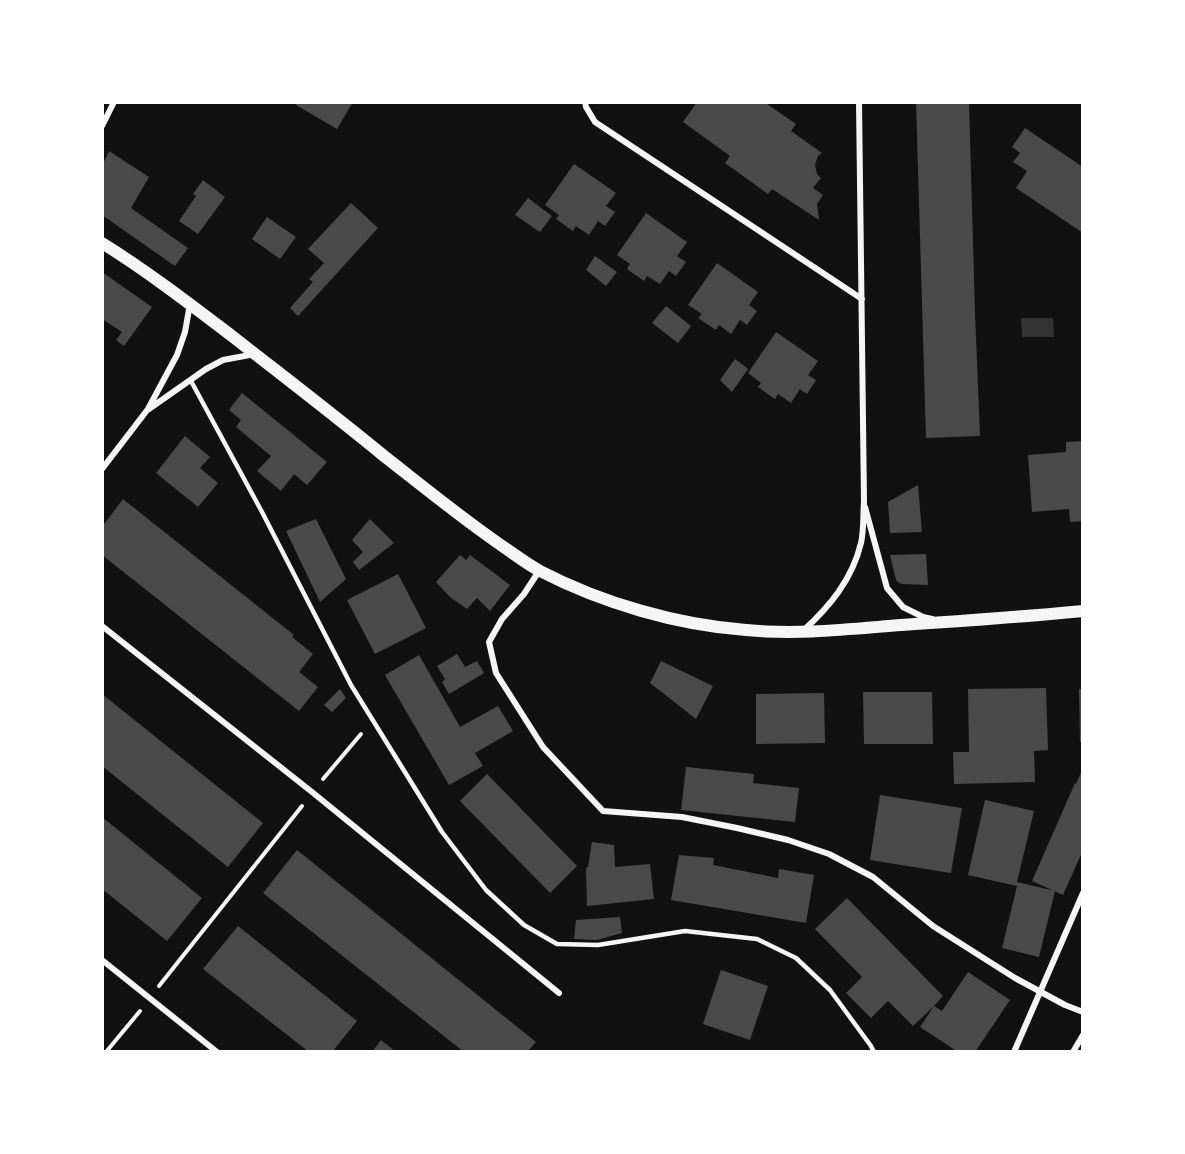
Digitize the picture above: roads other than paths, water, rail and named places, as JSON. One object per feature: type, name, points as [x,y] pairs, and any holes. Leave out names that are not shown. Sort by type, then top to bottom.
[{"type":"main road","points":[[102,243],[190,304],[488,537],[539,570],[590,594],[664,616],[705,625],[746,630],[802,632],[1083,611]]},
{"type":"street","points":[[102,126],[114,102]]},
{"type":"street","points":[[585,102],[595,122],[862,299]]},
{"type":"street","points":[[802,632],[841,590],[851,572],[861,542],[864,501],[859,102]]},
{"type":"street","points":[[102,469],[148,409],[177,355],[185,332],[190,304]]},
{"type":"street","points":[[148,409],[223,360],[255,354]]},
{"type":"street","points":[[864,501],[887,588],[903,607],[923,617],[944,622]]},
{"type":"street","points":[[539,570],[524,594],[502,619],[489,642],[496,673],[543,747],[603,811],[682,817],[788,840],[829,854],[873,877],[933,926],[1015,978],[1083,1012]]},
{"type":"street","points":[[102,626],[312,792],[559,993]]},
{"type":"street","points":[[1014,1052],[1083,893]]},
{"type":"street","points":[[102,960],[217,1052]]},
{"type":"street","points":[[1073,1052],[1083,1035]]},
{"type":"lane","points":[[191,381],[262,512],[351,685],[442,832],[486,890],[524,925],[557,944],[598,945],[685,931],[757,939],[796,958],[830,990],[874,1052]]}]
